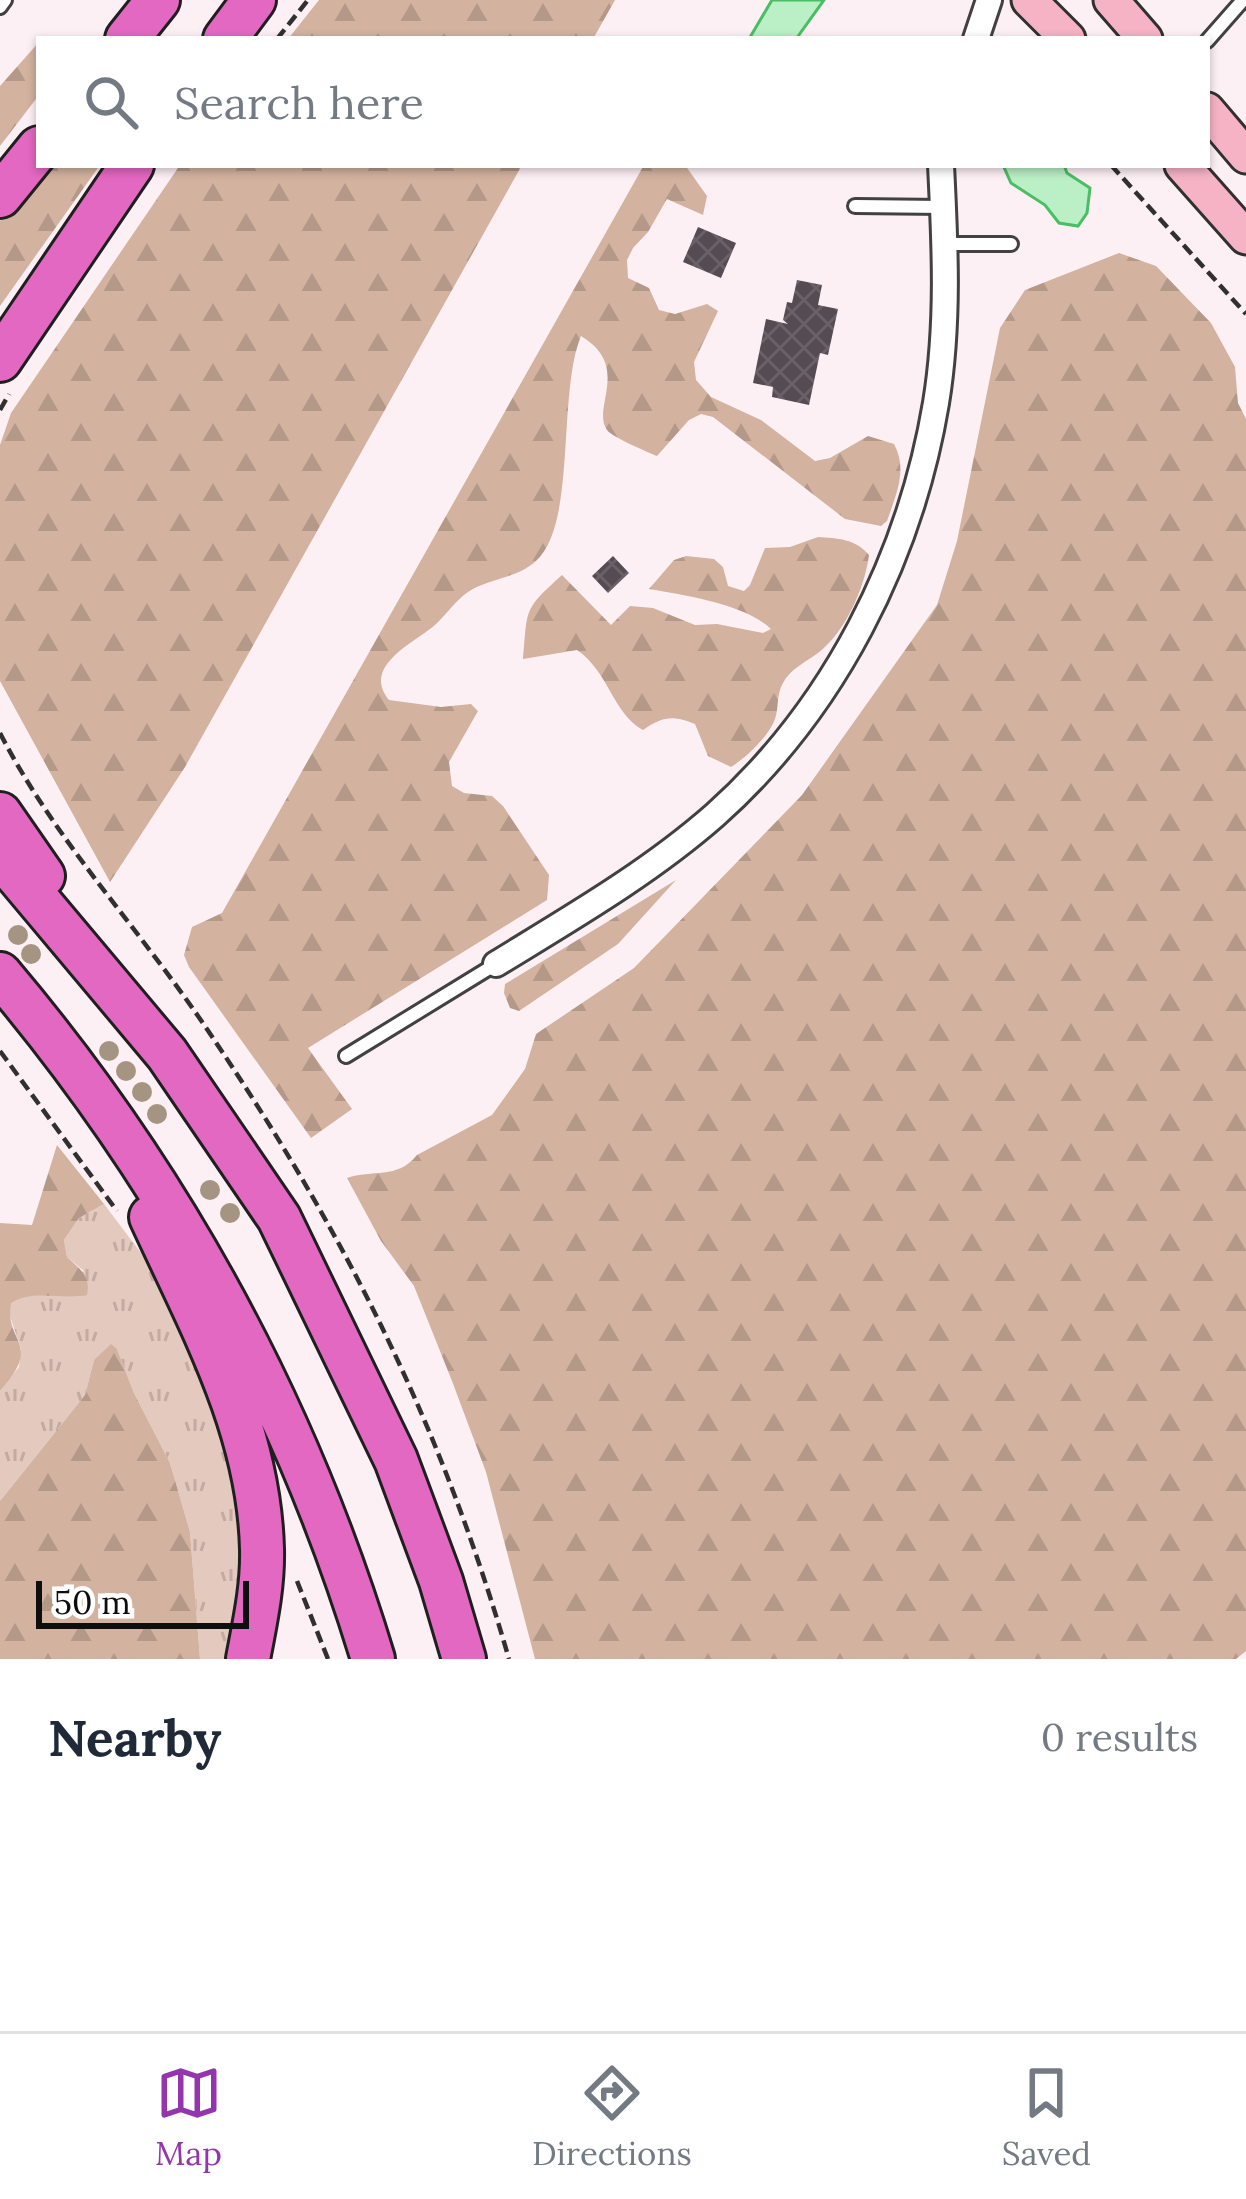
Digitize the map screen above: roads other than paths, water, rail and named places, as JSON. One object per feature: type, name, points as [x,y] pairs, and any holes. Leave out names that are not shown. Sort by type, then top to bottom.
[{"type":"highway","points":[[129,36],[158,0]]},
{"type":"highway","points":[[227,36],[254,0]]},
{"type":"highway","points":[[0,196],[36,152]]},
{"type":"highway","points":[[0,360],[130,168]]},
{"type":"highway","points":[[0,814],[279,1218],[396,1460],[464,1659]]},
{"type":"highway","points":[[0,855],[167,1054]]},
{"type":"highway","points":[[0,974],[89,1086],[169,1201],[258,1362],[310,1474],[373,1659]]},
{"type":"highway","points":[[89,1086],[225,1376],[250,1453],[262,1550],[260,1600],[248,1659]]},
{"type":"main road","points":[[1029,0],[1065,36]]},
{"type":"main road","points":[[1111,0],[1142,36]]},
{"type":"main road","points":[[1210,114],[1246,156]]},
{"type":"main road","points":[[1185,168],[1246,237]]},
{"type":"street","points":[[977,36],[989,0]]},
{"type":"street","points":[[496,964],[598,902],[716,815],[781,746],[832,678],[880,588],[920,476],[940,372],[945,244],[941,168]]},
{"type":"lane","points":[[1210,38],[1243,0]]},
{"type":"lane","points":[[855,206],[944,207]]},
{"type":"lane","points":[[945,244],[1011,244]]},
{"type":"lane","points":[[346,1056],[496,964]]}]
